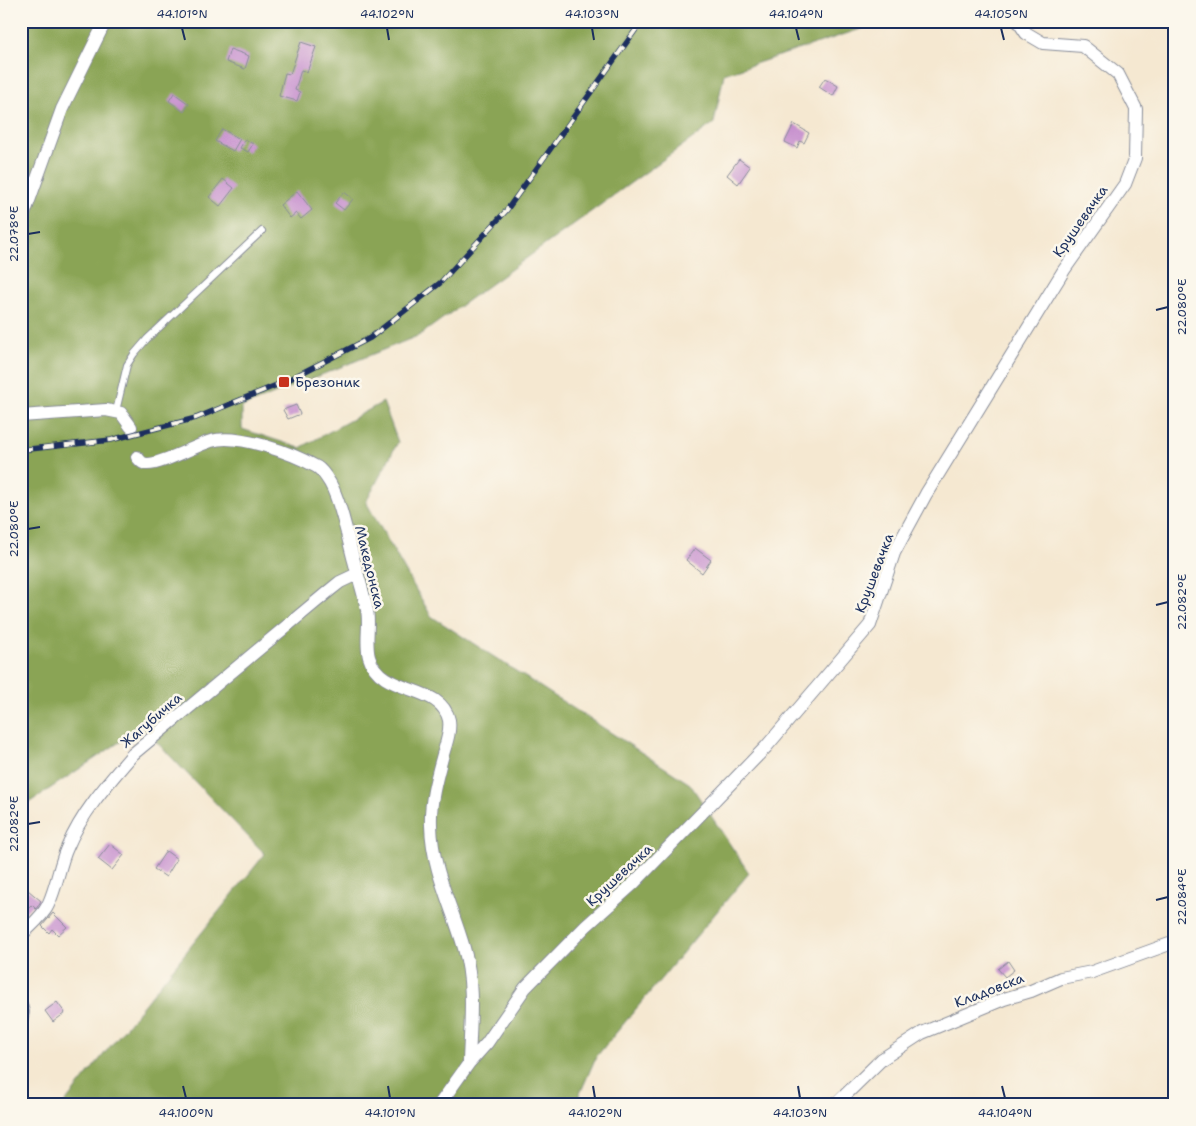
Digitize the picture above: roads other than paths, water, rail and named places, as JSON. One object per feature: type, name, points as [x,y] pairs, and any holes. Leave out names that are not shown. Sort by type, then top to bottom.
[{"type":"street","points":[[21,223],[62,109],[107,21]]},
{"type":"street","name":"Крушевачка","points":[[439,1105],[469,1063],[487,1043],[525,988],[586,926],[633,884],[766,747],[870,625],[894,554],[926,494],[1064,270],[1125,184],[1134,158],[1136,109],[1118,74],[1083,46],[1043,43],[1026,33],[1018,21]]},
{"type":"street","points":[[21,416],[106,410],[116,411],[121,413],[130,427]]},
{"type":"street","name":"Македонска","points":[[137,457],[142,463],[147,464],[212,441],[227,439],[257,443],[319,468],[331,484],[343,519],[367,612],[369,656],[374,667],[393,684],[415,690],[432,699],[443,707],[448,718],[450,729],[433,791],[430,824],[435,858],[443,890],[464,949],[471,988],[469,1063]]},
{"type":"street","name":"Жагубичка","points":[[21,935],[47,908],[66,848],[84,814],[134,754],[330,590],[340,582],[357,574]]},
{"type":"street","name":"Кладовска","points":[[835,1105],[882,1059],[922,1032],[1061,978],[1092,972],[1175,942]]},
{"type":"street","points":[[21,1005],[23,1012],[21,1021]]},
{"type":"lane","points":[[116,411],[127,365],[134,354],[147,339],[262,231]]},
{"type":"railway","points":[[21,450],[111,440],[196,418],[284,382],[370,338],[440,283],[506,211],[642,21]]},
{"type":"place","name":"Брезоник","points":[[284,382]]}]
